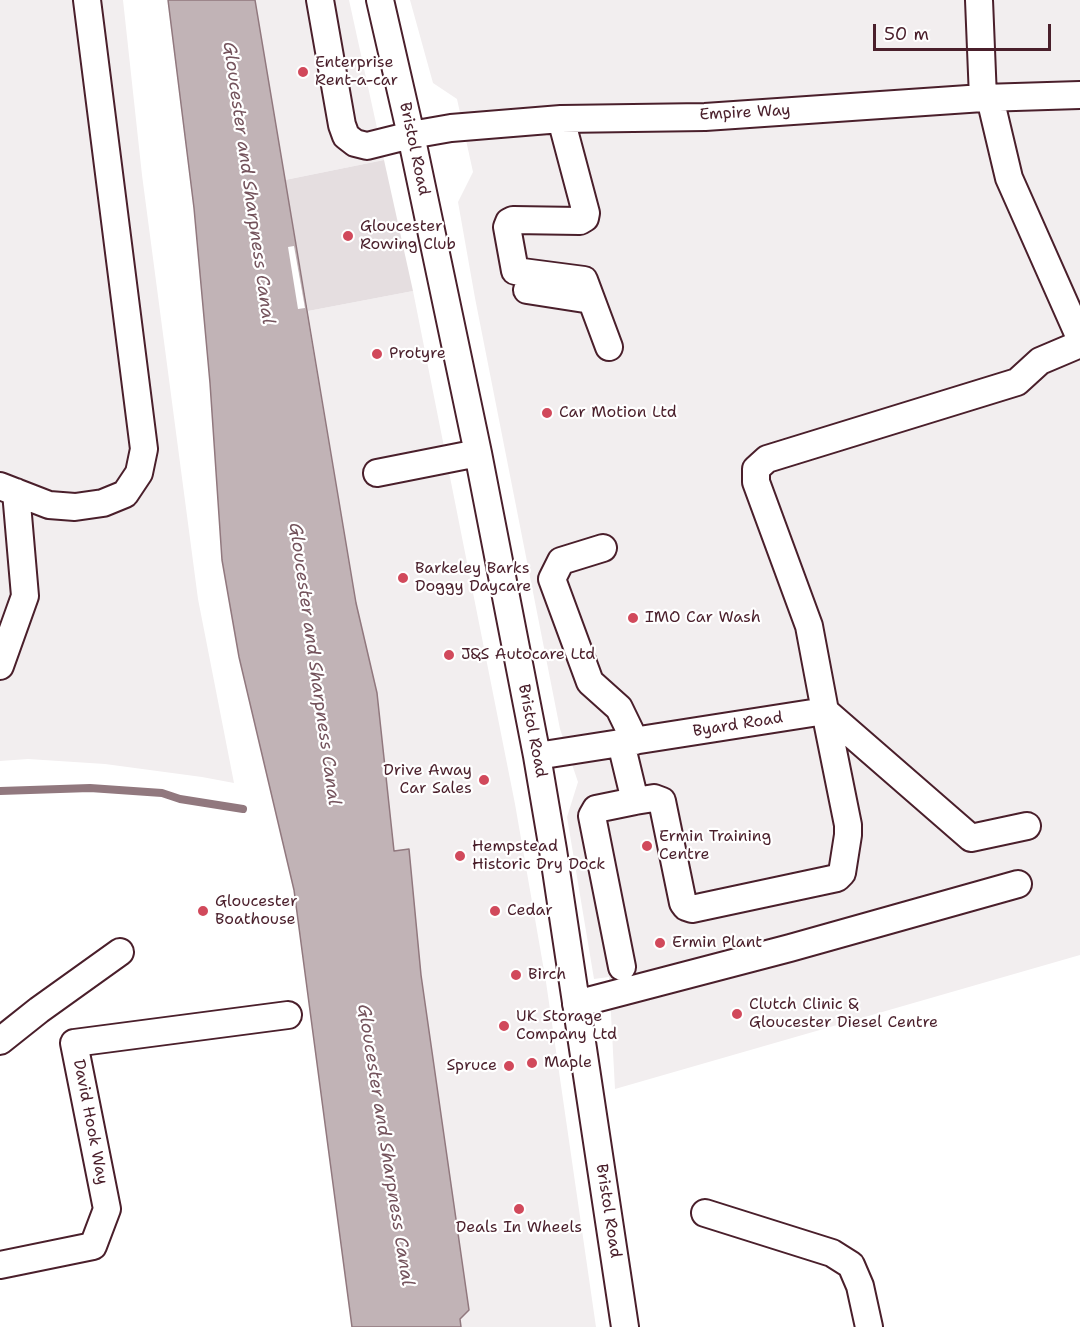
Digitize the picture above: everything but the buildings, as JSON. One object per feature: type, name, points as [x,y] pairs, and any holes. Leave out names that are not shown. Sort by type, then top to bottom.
[{"type":"street","points":[[8,489],[49,505],[75,507],[103,503],[125,494],[139,473],[144,449],[87,0]]},
{"type":"street","name":"Empire Way","points":[[320,0],[342,125],[346,136],[355,143],[368,146],[451,128],[561,119],[705,117],[987,98],[1080,95]]},
{"type":"street","name":"Bristol Road","points":[[380,0],[478,453],[537,756],[625,1327]]},
{"type":"street","points":[[980,0],[987,98],[1009,178],[1080,338]]},
{"type":"street","points":[[561,119],[586,213],[585,218],[580,221],[513,220],[509,222],[507,227],[515,271],[584,280],[609,347]]},
{"type":"street","points":[[622,967],[592,816],[596,809],[654,798],[662,801],[683,903],[692,909],[840,876],[842,873],[848,825],[809,626],[756,482],[756,469],[767,459],[1017,381],[1040,361],[1080,344]]},
{"type":"street","points":[[377,473],[478,453]]},
{"type":"street","points":[[0,666],[26,596],[8,489]]},
{"type":"street","points":[[603,548],[561,561],[552,579],[590,682],[619,708],[628,742],[635,801]]},
{"type":"street","points":[[825,711],[971,838],[1028,826]]},
{"type":"street","name":"Byard Road","points":[[537,756],[825,711]]},
{"type":"street","points":[[576,1004],[1018,884]]},
{"type":"street","points":[[0,1041],[120,952]]},
{"type":"street","name":"David Hook Way","points":[[0,1265],[93,1246],[106,1209],[74,1043],[288,1015]]},
{"type":"street","points":[[705,1213],[832,1253],[851,1265],[860,1286],[869,1327]]},
{"type":"shaded area","points":[[0,0],[123,0],[142,175],[198,599],[234,783],[105,764],[28,759],[0,761]]},
{"type":"shaded area","points":[[255,0],[349,0],[384,160],[285,180]]},
{"type":"shaded area","points":[[410,0],[1080,0],[1080,955],[615,1089],[609,977],[594,979],[567,817],[578,782],[560,729],[458,202],[473,172],[457,99],[433,83]]},
{"type":"shaded area","name":"Gloucester Rowing Club","points":[[384,160],[413,291],[308,311],[285,180]]},
{"type":"shaded area","points":[[413,291],[515,804],[546,982],[596,1327],[461,1327],[460,1319],[469,1310],[421,975],[409,849],[394,851],[377,693],[356,603],[308,311]]},
{"type":"water","name":"Gloucester and Sharpness Canal","points":[[168,0],[255,0],[356,603],[377,693],[394,851],[409,849],[421,975],[469,1310],[460,1319],[461,1327],[352,1327],[294,890],[239,657],[222,560],[210,383],[194,208]]},
{"type":"pier","points":[[294,246],[305,308],[298,309],[288,247]]},
{"type":"waterway","points":[[0,791],[90,788],[162,793],[180,799],[243,809]]},
{"type":"place","name":"Enterprise Rent-a-car","points":[[303,72]]},
{"type":"place","name":"Gloucester Rowing Club","points":[[348,236]]},
{"type":"place","name":"Protyre","points":[[377,354]]},
{"type":"place","name":"Car Motion Ltd","points":[[547,413]]},
{"type":"place","name":"Barkeley Barks Doggy Daycare","points":[[403,578]]},
{"type":"place","name":"IMO Car Wash","points":[[633,618]]},
{"type":"place","name":"J&S Autocare Ltd","points":[[449,655]]},
{"type":"place","name":"Drive Away Car Sales","points":[[484,780]]},
{"type":"place","name":"Ermin Training Centre","points":[[647,846]]},
{"type":"place","name":"Hempstead Historic Dry Dock","points":[[460,856]]},
{"type":"place","name":"Gloucester Boathouse","points":[[203,911]]},
{"type":"place","name":"Cedar","points":[[495,911]]},
{"type":"place","name":"Ermin Plant","points":[[660,943]]},
{"type":"place","name":"Birch","points":[[516,975]]},
{"type":"place","name":"Clutch Clinic & Gloucester Diesel Centre","points":[[737,1014]]},
{"type":"place","name":"UK Storage Company Ltd","points":[[504,1026]]},
{"type":"place","name":"Maple","points":[[532,1063]]},
{"type":"place","name":"Spruce","points":[[509,1066]]},
{"type":"place","name":"Deals In Wheels","points":[[519,1209]]}]
